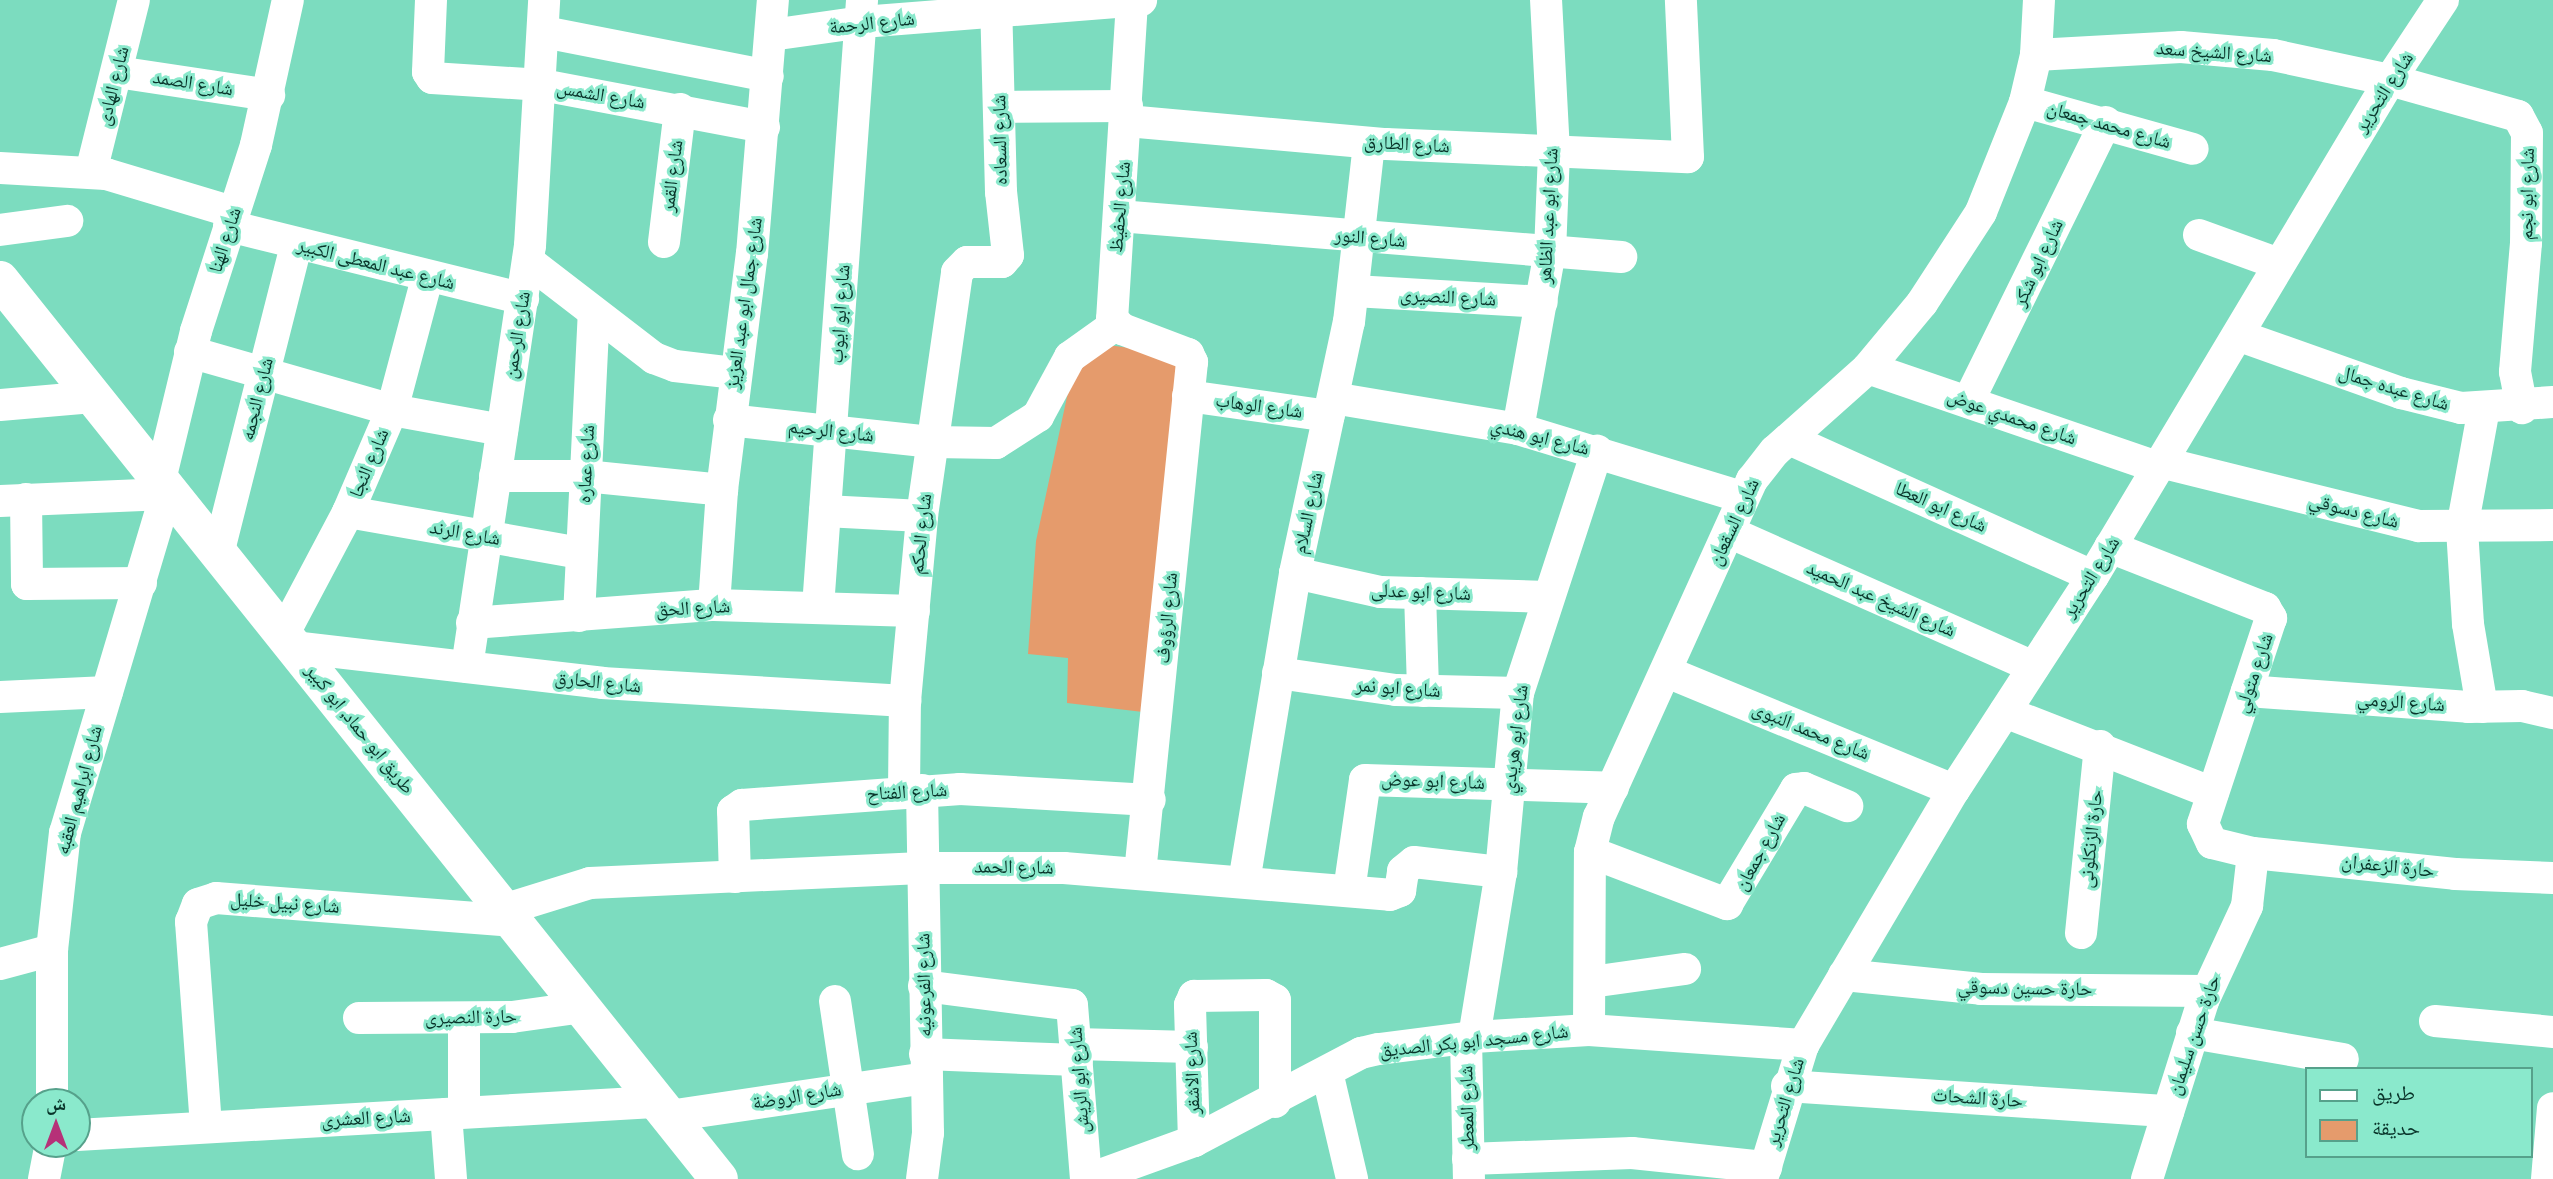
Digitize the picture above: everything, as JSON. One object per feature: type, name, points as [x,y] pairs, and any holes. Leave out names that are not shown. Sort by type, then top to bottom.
[{"type":"main road","name":"طريق ابو حماد, ابو كبير","points":[[0,280],[719,1179]]},
{"type":"street","name":"شارع الهادى","points":[[91,172],[135,0]]},
{"type":"street","name":"شارع الهنا","points":[[165,487],[190,352],[269,95],[288,0]]},
{"type":"street","name":"شارع الشمس","points":[[431,0],[428,72],[436,79],[542,85],[764,127]]},
{"type":"street","name":"شارع الرحمن","points":[[467,667],[528,261],[542,85],[544,0]]},
{"type":"street","name":"شارع جمال ابو عبد العزيز","points":[[714,606],[734,373],[752,254],[773,0]]},
{"type":"street","name":"شارع ابو عبد الظاهر","points":[[1518,429],[1550,252],[1554,152],[1546,0]]},
{"type":"street","name":"شارع الطارق","points":[[1000,107],[1127,114],[1369,143],[1688,157],[1681,0]]},
{"type":"street","name":"شارع السقعان","points":[[1589,1030],[1590,852],[1613,788],[1667,672],[1742,497],[1763,465],[1868,368],[1963,245],[1997,178],[2025,102],[2036,55],[2039,0]]},
{"type":"street","name":"شارع التحرير","points":[[1469,1169],[1631,1166],[1764,1173],[1787,1086],[1802,1045],[1954,790],[2093,576],[2158,465],[2240,336],[2279,264],[2390,80],[2443,0]]},
{"type":"street","name":"شارع الرحمة","points":[[771,35],[862,11],[1137,1]]},
{"type":"street","name":"شارع الحفيظ","points":[[1115,325],[1112,313],[1137,1]]},
{"type":"street","name":"شارع السعاده","points":[[956,279],[967,262],[998,262],[1007,255],[997,6]]},
{"type":"street","name":"شارع ابو ايوب","points":[[818,607],[862,11]]},
{"type":"street","points":[[544,32],[768,76]]},
{"type":"street","name":"شارع الشيخ سعد","points":[[2036,55],[2134,48],[2227,50],[2320,63],[2390,80]]},
{"type":"street","name":"شارع الصمد","points":[[117,72],[269,95]]},
{"type":"street","name":"شارع ابو نجم","points":[[2390,80],[2509,111],[2524,124],[2526,243],[2515,372],[2522,408]]},
{"type":"street","name":"شارع محمد جمعان","points":[[2025,102],[2106,122],[2193,149]]},
{"type":"street","name":"شارع القمر","points":[[664,243],[680,109]]},
{"type":"street","name":"شارع ابو شكر","points":[[1968,402],[2106,122]]},
{"type":"street","name":"شارع السلام","points":[[1244,882],[1295,573],[1354,292],[1369,143]]},
{"type":"street","name":"شارع عبد المعطى الكبير","points":[[0,168],[91,172],[231,219],[296,245],[523,299]]},
{"type":"street","name":"شارع النور","points":[[1119,216],[1360,238],[1621,257]]},
{"type":"street","points":[[0,230],[67,221]]},
{"type":"street","points":[[2199,235],[2279,264]]},
{"type":"street","name":"شارع النجمه","points":[[218,554],[296,245]]},
{"type":"street","points":[[528,261],[654,358],[675,366],[734,373]]},
{"type":"street","name":"شارع النجا","points":[[288,641],[392,410],[426,278]]},
{"type":"street","name":"شارع الحكم","points":[[913,790],[905,701],[922,516],[956,279]]},
{"type":"street","name":"شارع النصيرى","points":[[1354,292],[1542,302]]},
{"type":"street","name":"شارع عماره","points":[[579,616],[594,312]]},
{"type":"street","name":"شارع الرحيم","points":[[729,420],[933,442],[996,443],[1016,433],[1038,416],[1070,357],[1115,325]]},
{"type":"street","name":"شارع الرؤوف","points":[[1115,325],[1188,354],[1192,362],[1150,800],[1140,873]]},
{"type":"street","name":"شارع عبده جمال","points":[[2240,336],[2402,393],[2461,408],[2522,408],[2553,402]]},
{"type":"street","points":[[190,352],[392,410],[502,430]]},
{"type":"street","name":"شارع محمدي عوض","points":[[1868,368],[2158,465]]},
{"type":"street","name":"شارع الوهاب","points":[[1188,396],[1331,407]]},
{"type":"street","points":[[0,405],[93,397]]},
{"type":"street","name":"شارع ابو هندي","points":[[1331,407],[1518,429],[1742,497]]},
{"type":"street","points":[[2482,707],[2468,624],[2462,528],[2484,408]]},
{"type":"street","name":"شارع ابو العطا","points":[[1789,439],[2093,576]]},
{"type":"street","name":"شارع ابو هريدي","points":[[1470,1037],[1501,872],[1518,693],[1597,451]]},
{"type":"street","name":"شارع دسوقي","points":[[2158,465],[2392,520],[2462,528],[2553,526]]},
{"type":"street","points":[[495,476],[585,476],[722,490]]},
{"type":"street","points":[[141,583],[27,584],[13,500],[165,487]]},
{"type":"street","name":"شارع ابراهيم العقبه","points":[[52,1088],[51,950],[65,833],[141,583],[165,487]]},
{"type":"street","points":[[825,511],[922,516]]},
{"type":"street","name":"شارع الرند","points":[[348,512],[581,553]]},
{"type":"street","name":"شارع الشيخ عبد الحميد","points":[[1728,532],[2033,667]]},
{"type":"street","name":"شارع متولي","points":[[2110,547],[2269,612],[2271,624],[2203,824],[2205,835],[2238,850]]},
{"type":"street","name":"شارع ابو عدلى","points":[[1295,573],[1360,590],[1548,597]]},
{"type":"street","points":[[1420,593],[1423,691]]},
{"type":"street","name":"شارع الحق","points":[[472,623],[714,606],[914,611]]},
{"type":"street","name":"شارع الحارق","points":[[288,641],[467,667],[663,688],[905,701]]},
{"type":"street","name":"شارع محمد النبوى","points":[[1667,672],[1954,790]]},
{"type":"street","name":"شارع ابو نمر","points":[[1278,673],[1423,691],[1518,693]]},
{"type":"street","name":"شارع الرومي","points":[[2247,691],[2482,707],[2522,706],[2553,713]]},
{"type":"street","points":[[0,697],[107,692]]},
{"type":"street","points":[[2006,712],[2100,746],[2213,793]]},
{"type":"street","name":"حارة الزنكلونى","points":[[2081,933],[2100,746]]},
{"type":"street","name":"شارع ابو عوض","points":[[1349,891],[1365,780],[1613,788]]},
{"type":"street","name":"شارع جمعان","points":[[1590,852],[1727,904],[1796,789],[1804,788],[1847,806]]},
{"type":"street","name":"شارع الفتاح","points":[[735,877],[733,811],[738,806],[913,790],[1004,789],[1150,800]]},
{"type":"street","name":"شارع الفرعونيه","points":[[913,790],[922,868],[928,1133],[922,1179]]},
{"type":"street","name":"حارة الزعفران","points":[[2238,850],[2455,874],[2553,878]]},
{"type":"street","name":"حارة حسن سليمان","points":[[2147,1179],[2207,991],[2247,906],[2238,850]]},
{"type":"street","name":"شارع الحمد","points":[[510,915],[590,883],[922,868],[1026,866],[1397,894],[1403,871],[1414,862],[1501,872]]},
{"type":"street","name":"شارع نبيل خليل","points":[[206,1126],[191,922],[198,904],[216,898],[510,915]]},
{"type":"street","points":[[0,964],[51,950]]},
{"type":"street","points":[[1591,982],[1685,969]]},
{"type":"street","name":"حارة حسين دسوقي","points":[[1844,975],[1981,989],[2207,991]]},
{"type":"street","name":"شارع ابو الريش","points":[[924,986],[1069,1002],[1074,1009],[1088,1179]]},
{"type":"street","name":"شارع الاشقر","points":[[1194,1141],[1190,1006],[1194,996],[1266,995],[1275,1000],[1275,1102]]},
{"type":"street","points":[[835,1001],[858,1154]]},
{"type":"street","name":"حارة النصيرى","points":[[359,1018],[464,1019],[583,1007]]},
{"type":"street","points":[[451,1179],[464,1019]]},
{"type":"street","points":[[2435,1021],[2553,1032]]},
{"type":"street","name":"شارع مسجد ابو بكر الصديق","points":[[1088,1179],[1194,1141],[1275,1102],[1370,1051],[1470,1037],[1589,1030],[1802,1045]]},
{"type":"street","points":[[2192,1033],[2343,1059]]},
{"type":"street","name":"شارع المعطر","points":[[1469,1169],[1470,1037]]},
{"type":"street","name":"شارع الروضة","points":[[662,1109],[848,1088],[925,1066],[1076,1052],[1192,1046]]},
{"type":"street","points":[[1327,1072],[1352,1179]]},
{"type":"street","name":"حارة الشحات","points":[[1787,1086],[2168,1111]]},
{"type":"street","points":[[2547,1179],[2553,1108]]},
{"type":"street","name":"شارع العشرى","points":[[91,1134],[455,1113],[662,1109]]},
{"type":"street","points":[[44,1179],[48,1158]]},
{"type":"green space","points":[[1079,341],[1181,355],[1143,712],[1067,703],[1068,658],[1028,654],[1036,541]]}]
